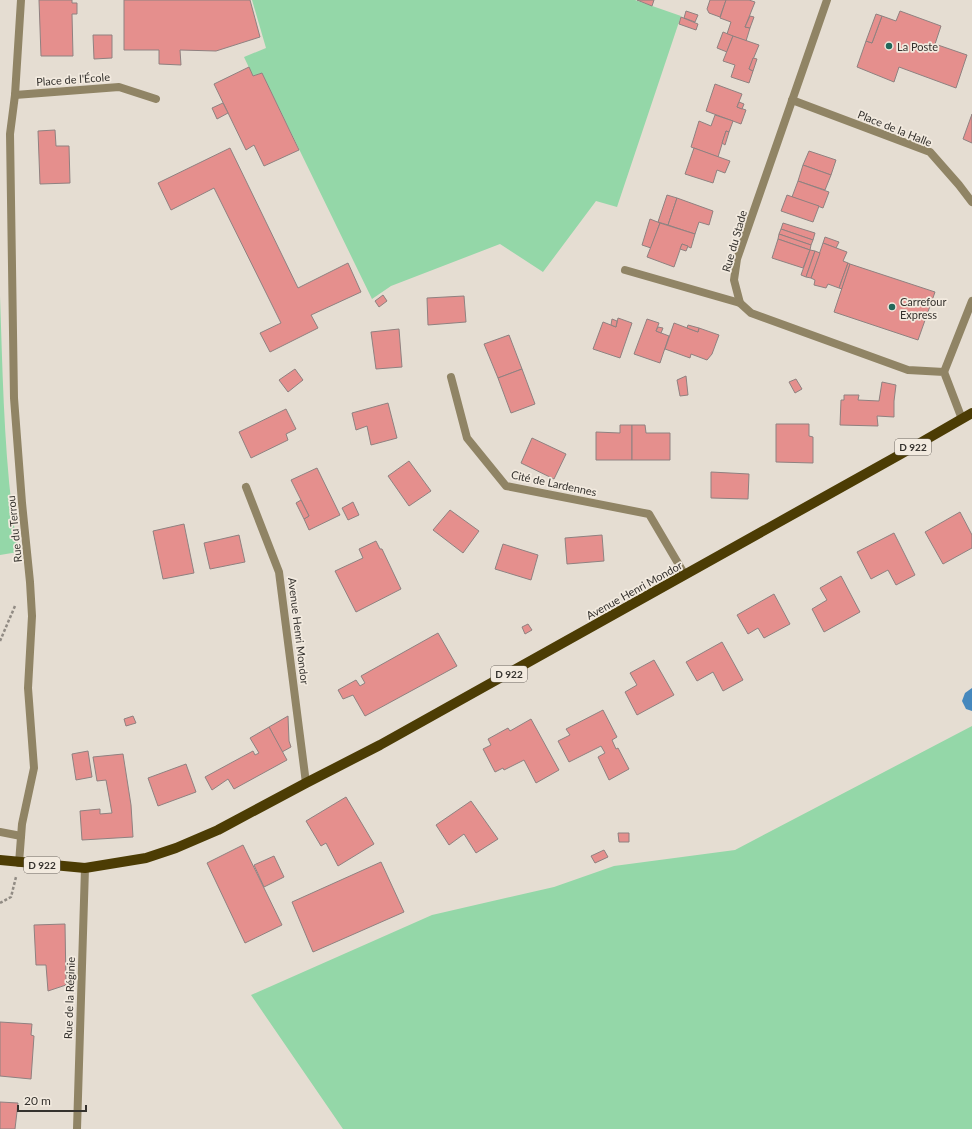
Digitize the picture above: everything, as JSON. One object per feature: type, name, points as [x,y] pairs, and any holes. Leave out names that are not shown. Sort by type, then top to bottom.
[{"type":"main road","name":"Avenue Henri Mondor","points":[[85,868],[146,858],[176,848],[218,830],[306,783],[380,746],[972,413]]},
{"type":"main road","name":"D 922","points":[[0,860],[85,868]]},
{"type":"street","name":"Rue du Terrou","points":[[19,862],[22,824],[34,768],[28,688],[32,616],[14,398],[10,134],[15,95],[21,0]]},
{"type":"street","name":"Rue du Stade","points":[[740,303],[734,280],[737,259],[827,0]]},
{"type":"street","name":"Place de l'École","points":[[15,95],[119,87],[156,99]]},
{"type":"street","name":"Place de la Halle","points":[[792,100],[930,152],[972,202]]},
{"type":"street","points":[[625,270],[740,303],[751,313],[908,370],[944,372]]},
{"type":"street","points":[[962,418],[944,372],[972,301]]},
{"type":"street","name":"Cité de Lardennes","points":[[451,377],[467,438],[506,486],[649,514],[685,575]]},
{"type":"street","name":"Avenue Henri Mondor","points":[[246,487],[279,572],[306,783]]},
{"type":"street","points":[[0,832],[21,836]]},
{"type":"street","name":"Rue de la Réginie","points":[[77,1129],[85,868]]},
{"type":"path","points":[[0,904],[11,897],[19,862]]},
{"type":"green space","points":[[252,0],[635,0],[681,16],[617,207],[596,201],[543,272],[500,244],[391,286],[372,299],[262,73],[253,76],[244,57],[266,48]]},
{"type":"green space","points":[[0,296],[7,456],[13,520],[18,552],[0,555]]},
{"type":"green space","points":[[972,726],[972,1129],[343,1129],[251,995],[432,915],[554,887],[614,866],[735,850]]},
{"type":"water","points":[[972,688],[972,711],[966,709],[962,701],[965,693]]},
{"type":"building","points":[[39,0],[72,0],[72,3],[77,3],[77,14],[72,14],[73,56],[41,56]]},
{"type":"building","points":[[124,0],[250,0],[260,37],[216,51],[180,50],[181,65],[159,64],[159,50],[124,50]]},
{"type":"building","points":[[637,0],[654,0],[652,6]]},
{"type":"building","points":[[710,0],[726,0],[720,17],[709,13],[707,9]]},
{"type":"building","points":[[726,0],[749,0],[755,2],[745,27],[750,28],[746,41],[727,34],[731,22],[720,18]]},
{"type":"building","points":[[686,11],[698,15],[695,22],[684,18]]},
{"type":"building","points":[[900,11],[941,26],[935,44],[967,55],[956,88],[899,67],[894,82],[857,67],[866,41],[872,43],[882,16],[896,21]]},
{"type":"building","points":[[876,14],[882,16],[872,43],[866,41]]},
{"type":"building","points":[[750,16],[754,17],[750,28],[745,27]]},
{"type":"building","points":[[681,17],[698,24],[696,30],[679,24]]},
{"type":"building","points":[[723,32],[733,36],[727,52],[717,48]]},
{"type":"building","points":[[93,35],[112,35],[112,58],[94,59]]},
{"type":"building","points":[[733,36],[759,45],[749,69],[753,71],[749,83],[731,77],[735,65],[723,61]]},
{"type":"building","points":[[753,58],[757,59],[753,71],[749,69]]},
{"type":"building","points":[[249,67],[253,76],[262,73],[299,150],[264,166],[254,145],[246,150],[214,84]]},
{"type":"building","points":[[715,84],[742,94],[737,107],[746,110],[741,124],[706,111]]},
{"type":"building","points":[[739,102],[744,104],[742,109],[737,107]]},
{"type":"building","points":[[223,103],[228,113],[217,119],[212,108]]},
{"type":"building","points":[[972,114],[972,143],[963,139]]},
{"type":"building","points":[[715,115],[733,121],[729,132],[726,131],[718,157],[691,147],[699,121],[711,126]]},
{"type":"building","points":[[55,130],[56,146],[69,146],[70,183],[40,184],[38,131]]},
{"type":"building","points":[[726,131],[729,132],[725,145],[722,143]]},
{"type":"building","points":[[230,148],[298,288],[348,263],[361,292],[311,315],[318,328],[270,352],[260,333],[281,323],[214,188],[171,210],[158,183]]},
{"type":"building","points":[[694,148],[730,161],[725,173],[717,170],[713,183],[685,174]]},
{"type":"building","points":[[809,151],[836,160],[831,175],[803,165]]},
{"type":"building","points":[[803,165],[831,175],[825,190],[798,181]]},
{"type":"building","points":[[798,181],[829,192],[823,208],[792,197]]},
{"type":"building","points":[[667,195],[677,198],[668,225],[658,222]]},
{"type":"building","points":[[787,195],[819,206],[813,222],[781,211]]},
{"type":"building","points":[[677,198],[713,211],[709,225],[699,222],[695,234],[668,225]]},
{"type":"building","points":[[650,219],[660,223],[651,248],[642,245]]},
{"type":"building","points":[[660,223],[695,234],[691,248],[682,244],[674,267],[647,257]]},
{"type":"building","points":[[783,223],[815,233],[813,240],[781,229]]},
{"type":"building","points":[[781,229],[813,240],[811,245],[779,234]]},
{"type":"building","points":[[779,234],[811,245],[810,250],[778,239]]},
{"type":"building","points":[[825,237],[839,242],[836,248],[823,243]]},
{"type":"building","points":[[778,239],[810,250],[803,268],[772,258]]},
{"type":"building","points":[[823,243],[847,252],[843,261],[848,263],[839,288],[828,284],[826,288],[814,285],[815,280],[811,278]]},
{"type":"building","points":[[682,244],[688,246],[686,251],[680,249]]},
{"type":"building","points":[[810,250],[815,251],[806,277],[801,275]]},
{"type":"building","points":[[815,251],[820,253],[811,278],[806,277]]},
{"type":"building","points":[[848,263],[850,264],[842,289],[839,288]]},
{"type":"building","points":[[850,264],[935,292],[918,340],[834,312]]},
{"type":"building","points":[[383,295],[387,301],[379,307],[375,301]]},
{"type":"building","points":[[464,296],[466,322],[428,325],[427,298]]},
{"type":"building","points":[[618,318],[632,323],[620,358],[593,349],[603,322],[616,327]]},
{"type":"building","points":[[612,319],[617,321],[616,327],[611,325]]},
{"type":"building","points":[[647,319],[659,323],[656,331],[669,336],[660,363],[634,354]]},
{"type":"building","points":[[674,323],[698,332],[699,328],[719,335],[712,354],[707,360],[691,354],[690,358],[665,349]]},
{"type":"building","points":[[688,325],[699,328],[698,332],[687,328]]},
{"type":"building","points":[[658,327],[663,328],[661,333],[656,331]]},
{"type":"building","points":[[399,329],[402,367],[376,369],[371,332]]},
{"type":"building","points":[[509,335],[522,369],[498,378],[484,344]]},
{"type":"building","points":[[295,369],[303,380],[288,392],[279,380]]},
{"type":"building","points":[[522,369],[535,404],[511,413],[498,378]]},
{"type":"building","points":[[686,376],[688,395],[680,396],[677,380]]},
{"type":"building","points":[[796,379],[802,389],[795,393],[789,382]]},
{"type":"building","points":[[882,382],[896,385],[894,417],[877,416],[878,426],[840,425],[841,400],[844,400],[844,395],[859,395],[858,400],[879,401]]},
{"type":"building","points":[[388,403],[397,438],[371,445],[367,426],[356,430],[352,413]]},
{"type":"building","points":[[286,409],[296,429],[286,434],[288,440],[251,458],[239,432]]},
{"type":"building","points":[[776,424],[809,424],[809,436],[813,437],[813,463],[776,462]]},
{"type":"building","points":[[620,425],[632,425],[632,460],[596,460],[596,432],[620,433]]},
{"type":"building","points":[[632,425],[645,425],[646,433],[670,433],[670,460],[632,460]]},
{"type":"building","points":[[532,438],[566,454],[554,479],[521,463]]},
{"type":"building","points":[[409,461],[431,491],[409,506],[388,476]]},
{"type":"building","points":[[317,468],[340,515],[309,530],[304,519],[309,516],[291,480]]},
{"type":"building","points":[[711,472],[749,474],[748,499],[711,498]]},
{"type":"building","points":[[301,500],[309,516],[304,519],[296,503]]},
{"type":"building","points":[[353,502],[359,515],[348,520],[342,508]]},
{"type":"building","points":[[450,510],[479,531],[463,553],[433,530]]},
{"type":"building","points":[[960,512],[972,535],[972,548],[943,564],[925,532]]},
{"type":"building","points":[[184,524],[194,573],[163,579],[153,531]]},
{"type":"building","points":[[894,533],[915,575],[896,585],[888,570],[871,579],[857,552]]},
{"type":"building","points":[[239,535],[245,562],[210,569],[204,543]]},
{"type":"building","points":[[602,535],[604,561],[567,564],[565,538]]},
{"type":"building","points":[[376,541],[380,549],[382,549],[401,589],[356,612],[335,571],[363,558],[359,549]]},
{"type":"building","points":[[503,544],[538,555],[531,580],[495,569]]},
{"type":"building","points":[[841,576],[860,612],[824,632],[812,609],[827,600],[820,588]]},
{"type":"building","points":[[774,594],[790,624],[764,638],[758,628],[748,634],[737,615]]},
{"type":"building","points":[[528,624],[532,630],[525,634],[522,627]]},
{"type":"building","points":[[438,633],[457,666],[365,716],[353,695],[343,699],[338,690],[356,680],[360,686],[365,683],[361,676]]},
{"type":"building","points":[[722,642],[743,680],[723,691],[713,672],[697,681],[686,662]]},
{"type":"building","points":[[654,660],[674,695],[637,715],[625,692],[637,685],[630,673]]},
{"type":"building","points":[[603,710],[617,737],[612,740],[629,769],[609,780],[598,757],[605,753],[601,746],[569,762],[558,741],[570,735],[566,729]]},
{"type":"building","points":[[133,716],[136,723],[126,726],[124,719]]},
{"type":"building","points":[[288,716],[289,741],[291,747],[282,752],[269,727]]},
{"type":"building","points":[[531,719],[559,770],[536,783],[524,760],[504,770],[503,768],[495,772],[483,749],[491,745],[488,739],[508,728],[510,731]]},
{"type":"building","points":[[269,727],[287,760],[234,789],[228,779],[212,790],[205,777],[253,751],[255,755],[259,753],[250,738]]},
{"type":"building","points":[[88,751],[92,777],[76,780],[72,754]]},
{"type":"building","points":[[123,754],[131,805],[133,837],[82,840],[80,811],[100,809],[100,814],[112,813],[106,780],[97,781],[93,757]]},
{"type":"building","points":[[186,764],[196,792],[158,806],[148,778]]},
{"type":"building","points":[[346,797],[374,844],[338,866],[326,843],[321,846],[306,821]]},
{"type":"building","points":[[471,801],[498,839],[476,853],[464,834],[449,845],[436,825]]},
{"type":"building","points":[[618,833],[629,833],[629,842],[619,842]]},
{"type":"building","points":[[243,845],[282,925],[245,943],[207,863]]},
{"type":"building","points":[[604,850],[608,857],[595,863],[591,856]]},
{"type":"building","points":[[274,856],[284,877],[264,887],[254,865]]},
{"type":"building","points":[[381,862],[404,912],[313,952],[292,902]]},
{"type":"building","points":[[65,924],[66,985],[48,991],[46,965],[36,965],[34,925]]},
{"type":"building","points":[[0,1022],[32,1024],[31,1035],[34,1036],[31,1079],[0,1076]]},
{"type":"building","points":[[0,1102],[18,1103],[15,1129],[0,1129]]},
{"type":"place","name":"La Poste","points":[[889,46]]},
{"type":"place","name":"Carrefour Express","points":[[892,307]]}]
